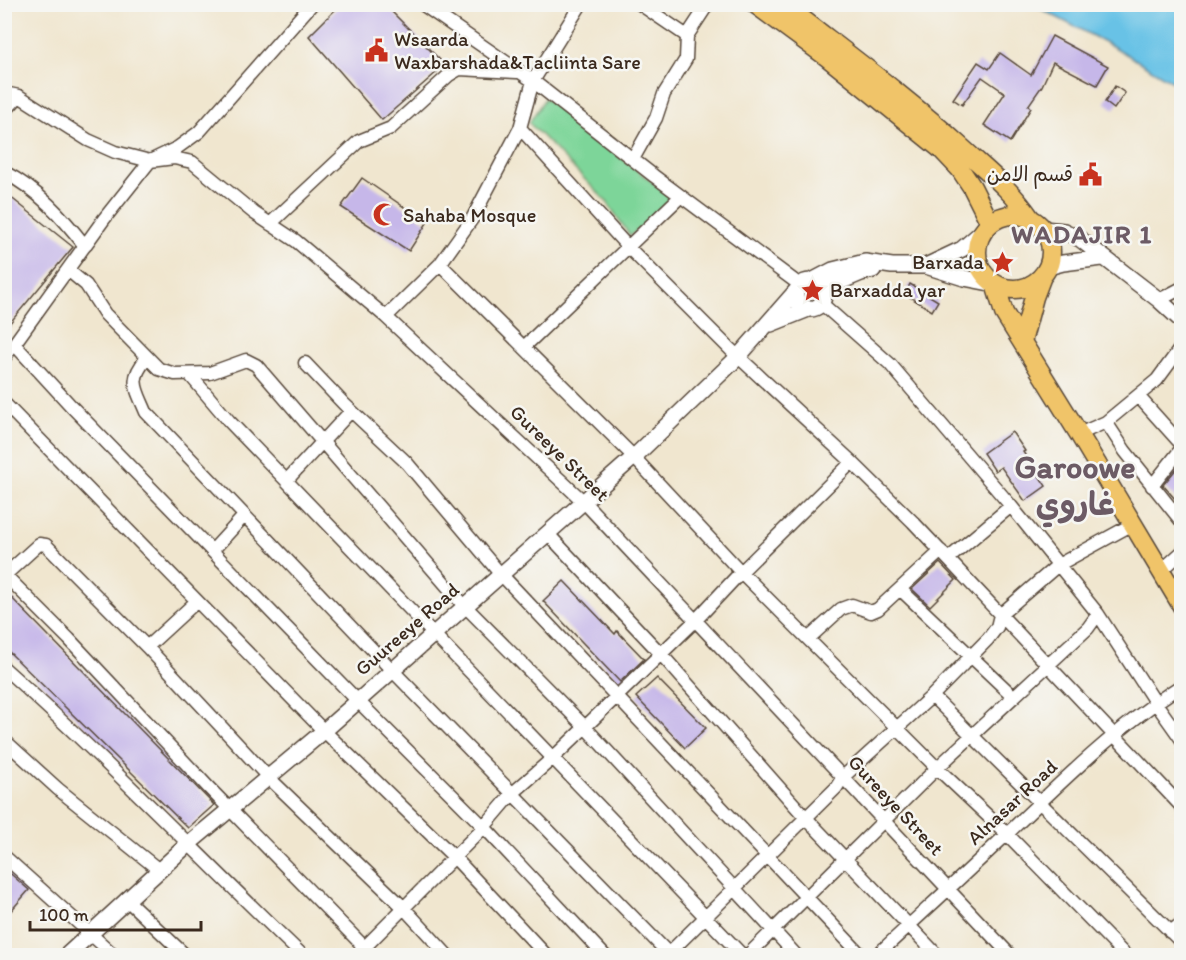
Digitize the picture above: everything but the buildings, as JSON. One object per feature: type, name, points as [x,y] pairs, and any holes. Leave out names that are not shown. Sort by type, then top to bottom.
[{"type":"main road","points":[[755,4],[827,57],[942,150],[972,187],[987,227]]},
{"type":"main road","points":[[788,7],[930,120],[1010,190],[1037,224],[1050,243],[1050,255],[1034,297],[1022,342]]},
{"type":"main road","points":[[1037,224],[1010,215],[987,227],[979,240],[977,252],[984,273],[995,284],[1003,288],[1019,288],[1031,284],[1045,272]]},
{"type":"main road","points":[[995,284],[1004,313],[1182,606]]},
{"type":"street","points":[[4,358],[104,219],[150,161],[177,148],[199,132],[312,4]]},
{"type":"street","points":[[422,4],[521,72],[811,293],[890,364],[1011,506],[1098,614],[1182,740]]},
{"type":"street","points":[[386,317],[440,264],[472,219],[520,128],[533,81],[581,4]]},
{"type":"street","points":[[639,4],[687,36]]},
{"type":"street","points":[[633,159],[656,118],[664,94],[686,59],[687,36],[708,4]]},
{"type":"street","points":[[270,224],[360,141],[392,128],[449,75],[459,69],[521,72]]},
{"type":"street","name":"Gureeye Street","points":[[4,93],[19,96],[88,140],[115,152],[150,161],[174,158],[192,162],[254,213],[296,241],[386,317],[584,502],[1011,956]]},
{"type":"street","points":[[4,112],[19,96]]},
{"type":"street","points":[[520,128],[628,247],[738,357],[852,462],[944,555],[1182,807]]},
{"type":"street","points":[[4,172],[34,189],[57,212],[85,246]]},
{"type":"street","points":[[524,347],[681,196]]},
{"type":"street","points":[[1037,224],[1064,231],[1080,239],[1159,300],[1182,321]]},
{"type":"street","points":[[926,266],[962,249],[987,227]]},
{"type":"street","points":[[1045,272],[1063,263],[1102,258]]},
{"type":"street","points":[[440,264],[634,458],[741,572],[896,728],[1007,834],[1122,954]]},
{"type":"street","points":[[768,325],[811,293],[861,273],[892,266],[926,266],[963,278],[995,284]]},
{"type":"street","points":[[68,270],[86,285],[105,314],[159,369],[175,374],[190,375],[210,373],[246,360],[256,365],[465,606],[585,727],[797,956]]},
{"type":"street","points":[[1159,300],[1182,288]]},
{"type":"street","name":"Guureeye Road","points":[[66,956],[187,845],[324,731],[634,458],[768,325],[811,293]]},
{"type":"street","points":[[15,345],[212,551],[484,827],[605,956]]},
{"type":"street","points":[[1079,434],[1106,422],[1157,380],[1182,346]]},
{"type":"street","points":[[147,358],[137,370],[135,385],[146,412],[668,955],[836,788],[843,777],[932,696],[997,627],[1000,615],[1058,565],[1133,524]]},
{"type":"street","points":[[305,363],[351,411],[407,463],[501,575],[862,956]]},
{"type":"street","points":[[190,375],[229,421],[433,635],[745,956],[937,768],[1088,628],[1098,614]]},
{"type":"street","points":[[1138,396],[1182,447],[1152,486]]},
{"type":"street","points":[[5,404],[324,731],[454,857],[547,956]]},
{"type":"street","points":[[286,480],[351,411]]},
{"type":"street","points":[[1106,422],[1125,451],[1182,522]]},
{"type":"street","points":[[448,956],[403,907],[268,777],[147,647],[46,545],[39,544],[5,574],[365,953],[403,907],[484,827],[513,793],[554,758],[696,620],[852,462]]},
{"type":"street","points":[[808,639],[841,609],[856,605],[864,611],[871,612],[878,609],[900,589],[1011,506]]},
{"type":"street","points":[[212,551],[244,516]]},
{"type":"street","points":[[548,534],[661,654],[806,818],[938,956]]},
{"type":"street","points":[[1161,571],[1182,552]]},
{"type":"street","points":[[900,589],[1014,697]]},
{"type":"street","points":[[147,647],[197,601]]},
{"type":"street","points":[[4,668],[94,751],[187,845],[303,956]]},
{"type":"street","name":"Alnasar Road","points":[[876,956],[1039,802],[1113,736],[1155,702],[1182,685]]},
{"type":"street","points":[[932,696],[1182,943]]},
{"type":"street","points":[[4,740],[58,789],[159,870]]},
{"type":"street","points":[[4,856],[115,956]]},
{"type":"street","points":[[126,899],[186,956]]},
{"type":"street","points":[[1170,932],[1182,923]]},
{"type":"green space","points":[[545,98],[675,200],[630,236],[607,202],[529,123]]},
{"type":"water","points":[[1033,5],[1181,5],[1181,87],[1116,48]]},
{"type":"place","name":"Wsaarda Waxbarshada&Tacliinta Sare","points":[[376,50]]},
{"type":"place","name":"قسم الامن","points":[[1091,174]]},
{"type":"place","name":"Sahaba Mosque","points":[[385,215]]},
{"type":"place","name":"Barxada","points":[[1002,262]]},
{"type":"place","name":"Barxadda yar","points":[[812,290]]},
{"type":"district","name":"WADAJIR 1","points":[[1082,234]]},
{"type":"district","name":"Garoowe غاروي","points":[[1075,486]]}]
